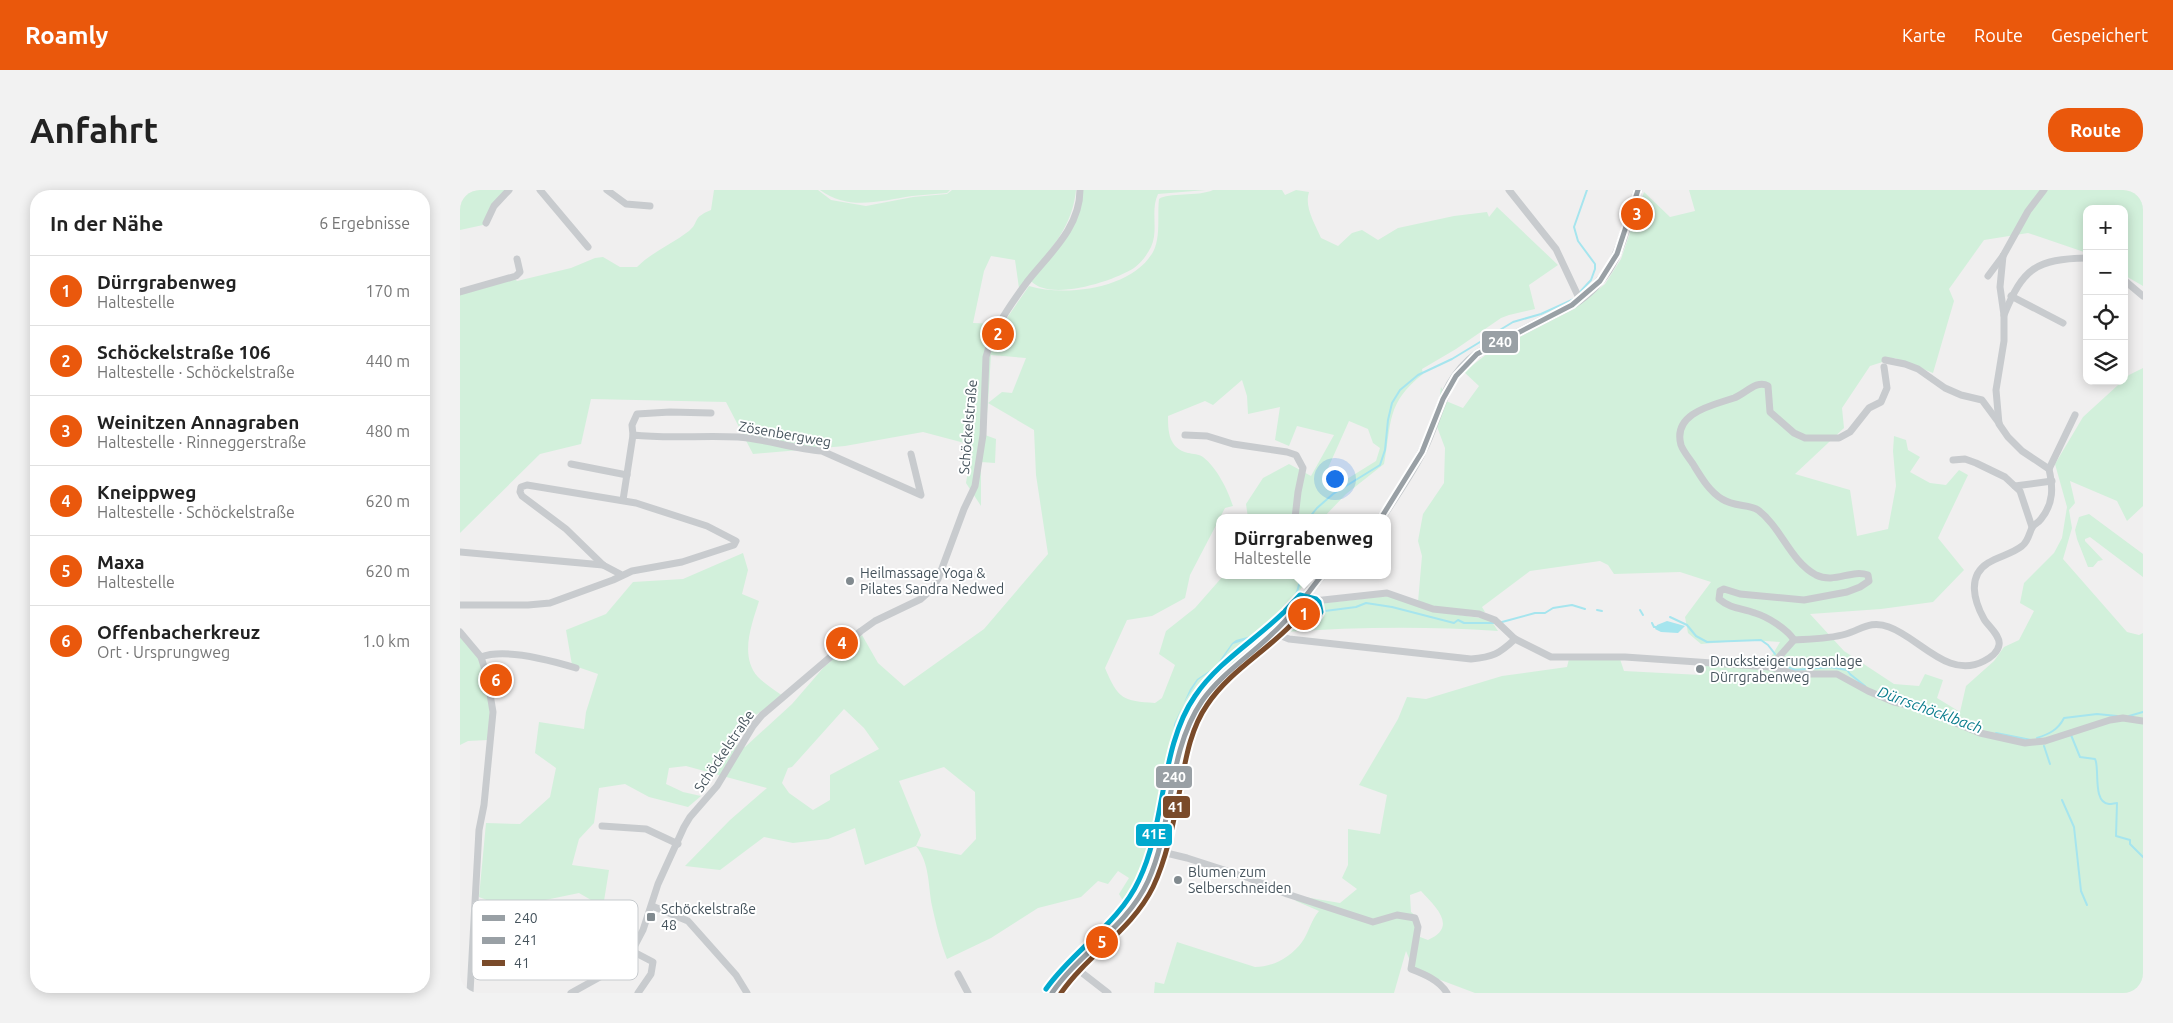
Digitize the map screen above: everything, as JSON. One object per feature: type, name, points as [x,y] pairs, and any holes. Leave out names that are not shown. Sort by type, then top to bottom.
[{"type":"main road","points":[[1383,514],[1422,452],[1446,390],[1466,363],[1492,345],[1580,300],[1601,282],[1613,263],[1638,190]]},
{"type":"main road","points":[[1052,993],[1072,965],[1119,922],[1135,903],[1145,886],[1158,851],[1180,754],[1193,713],[1202,698],[1219,680],[1274,633],[1319,579]]},
{"type":"street","points":[[486,223],[494,206],[508,190]]},
{"type":"street","points":[[540,190],[588,247]]},
{"type":"street","points":[[607,190],[626,204],[650,206]]},
{"type":"street","name":"Schöckelstraße","points":[[638,937],[652,906],[658,884],[690,817],[717,786],[753,726],[762,715],[861,630],[874,621],[921,599],[930,591],[938,579],[964,509],[975,486],[981,453],[986,356],[990,341],[1004,315],[1071,226],[1078,207],[1080,190]]},
{"type":"street","points":[[1509,190],[1556,249],[1580,300]]},
{"type":"street","points":[[1988,276],[2003,256],[2028,211],[2044,190]]},
{"type":"street","points":[[1999,424],[1996,390],[2004,341],[2004,315],[2000,287],[2003,256]]},
{"type":"street","points":[[2004,315],[2021,279],[2044,263],[2062,258],[2083,258]]},
{"type":"street","points":[[460,292],[516,276],[520,272],[518,259]]},
{"type":"street","points":[[2128,283],[2143,296]]},
{"type":"street","points":[[2012,296],[2062,323]]},
{"type":"street","points":[[1794,640],[1789,633],[1756,613],[1728,606],[1719,599],[1720,591],[1724,589],[1740,594],[1804,600],[1826,597],[1860,587],[1869,581],[1868,574],[1859,573],[1833,578],[1824,578],[1815,574],[1798,559],[1767,519],[1757,510],[1735,506],[1714,494],[1681,446],[1680,434],[1684,424],[1694,413],[1737,397],[1759,384],[1765,384],[1768,386],[1770,412],[1794,433],[1808,438],[1839,438],[1850,432],[1869,408],[1881,402],[1887,388],[1884,364],[1905,364],[1918,369],[1945,388],[1982,400],[2008,437],[2022,451],[2049,469]]},
{"type":"street","points":[[623,500],[633,435],[632,425],[637,414],[670,412],[711,413]]},
{"type":"street","points":[[1770,666],[1794,640],[1818,639],[1846,634],[1871,624],[1889,626],[1938,658],[1954,664],[1966,666],[1982,662],[1996,651],[2000,643],[1978,605],[1973,588],[1975,578],[1988,563],[2023,545],[2029,537],[2032,528],[2048,509],[2052,498],[2052,481],[2049,469],[2076,415]]},
{"type":"street","name":"Zösenbergweg","points":[[633,435],[663,438],[738,437],[806,450],[822,451],[921,495],[911,454]]},
{"type":"street","points":[[1184,435],[1207,436],[1233,444],[1296,455],[1304,468],[1298,492],[1295,514]]},
{"type":"street","points":[[1954,460],[1965,459],[1976,462],[2005,477],[2020,491],[2032,528]]},
{"type":"street","points":[[571,464],[627,474]]},
{"type":"street","points":[[2015,486],[2052,481]]},
{"type":"street","points":[[460,605],[528,606],[550,603],[638,569],[667,566],[693,559],[730,547],[736,542],[733,538],[707,526],[623,500],[523,485],[520,489],[522,496],[566,529],[603,565],[622,575]]},
{"type":"street","points":[[460,552],[603,565]]},
{"type":"street","points":[[1305,597],[1314,601],[1387,593],[1433,609],[1479,614],[1490,617],[1515,639],[1550,657],[1624,657],[1770,666],[1795,674],[1837,674],[1868,691],[1894,702],[1917,707],[1980,733],[2025,743],[2045,742],[2110,720],[2123,718],[2143,721]]},
{"type":"street","points":[[460,632],[481,657],[487,676],[493,712],[484,806],[479,830],[475,900]]},
{"type":"street","points":[[1274,633],[1289,639],[1471,659],[1492,657],[1515,639]]},
{"type":"street","points":[[481,657],[488,655],[536,657],[576,668]]},
{"type":"street","points":[[602,826],[646,829],[678,844]]},
{"type":"street","points":[[1158,851],[1187,858],[1249,878],[1287,894],[1373,922],[1398,915],[1415,918],[1418,926],[1411,968],[1428,976],[1442,986],[1447,993]]},
{"type":"street","points":[[652,906],[688,921],[736,975],[747,993]]},
{"type":"street","points":[[638,953],[653,962],[651,974],[638,993]]},
{"type":"street","points":[[470,993],[472,957]]},
{"type":"street","points":[[1072,965],[1108,993]]},
{"type":"street","points":[[958,974],[968,993]]},
{"type":"street","name":"Schöckelstraße","points":[[571,993],[594,980]]},
{"type":"green space","points":[[460,190],[505,190],[492,204],[483,225],[460,230]]},
{"type":"green space","points":[[714,190],[818,190],[831,200],[866,206],[913,197],[947,194],[952,190],[1076,190],[1069,219],[1063,231],[1019,288],[1015,260],[991,256],[984,271],[973,323],[996,324],[1000,328],[1029,286],[1061,291],[1079,290],[1114,282],[1130,274],[1143,265],[1153,252],[1158,233],[1159,199],[1213,190],[1282,190],[1285,195],[1296,190],[1309,192],[1309,209],[1321,238],[1338,246],[1352,233],[1362,230],[1378,240],[1398,228],[1454,216],[1487,212],[1489,217],[1497,207],[1558,265],[1529,285],[1535,309],[1501,318],[1456,349],[1422,369],[1423,374],[1402,394],[1393,414],[1384,464],[1346,494],[1327,514],[1247,514],[1246,504],[1263,478],[1289,464],[1311,476],[1334,435],[1297,426],[1289,446],[1275,440],[1280,407],[1248,414],[1247,396],[1242,380],[1213,405],[1205,401],[1168,416],[1169,434],[1173,444],[1182,451],[1200,455],[1213,467],[1233,506],[1225,508],[1222,514],[1216,514],[1216,525],[1190,575],[1185,598],[1152,616],[1127,620],[1105,668],[1118,692],[1136,701],[1155,703],[1162,698],[1175,665],[1159,654],[1166,631],[1195,608],[1220,579],[1309,579],[1284,615],[1252,641],[1234,662],[1218,670],[1185,712],[1189,716],[1156,837],[1158,806],[1156,806],[1154,843],[1146,868],[1134,883],[1125,904],[1119,894],[1129,878],[1118,871],[1108,884],[1098,881],[1081,897],[1038,908],[991,938],[947,959],[934,913],[926,867],[921,853],[916,846],[865,865],[855,828],[828,839],[793,843],[764,837],[720,870],[685,866],[730,820],[767,788],[686,766],[669,768],[666,784],[683,792],[701,796],[688,807],[649,797],[625,784],[599,788],[594,823],[579,839],[572,865],[609,870],[604,900],[591,900],[579,893],[545,900],[487,900],[479,897],[486,823],[520,824],[550,797],[556,768],[535,753],[539,722],[584,729],[586,712],[598,674],[572,665],[566,630],[606,614],[633,582],[683,579],[743,553],[748,570],[742,594],[759,601],[749,640],[749,660],[752,669],[758,677],[783,696],[753,717],[734,744],[745,747],[792,704],[824,667],[862,635],[878,663],[904,686],[984,629],[1048,554],[1036,475],[1034,430],[988,403],[985,435],[996,439],[995,463],[981,462],[981,506],[966,483],[972,445],[923,432],[845,446],[753,454],[726,402],[591,399],[581,444],[540,454],[460,533],[460,293],[515,279],[517,281],[571,268],[595,258],[603,257],[620,267],[637,267],[689,231],[698,218],[711,210]],"holes":[[[991,355],[1026,358],[1012,393],[1002,392],[988,403]],[[1349,421],[1368,429],[1373,443],[1380,448],[1376,461],[1339,484],[1324,477]],[[844,709],[864,728],[879,749],[830,775],[830,800],[813,810],[789,793],[782,783],[788,768],[792,767]],[[944,767],[975,792],[976,839],[961,855],[916,846],[921,835],[899,781]]]},
{"type":"green space","points":[[820,190],[950,190],[947,193],[864,203],[842,200]]},
{"type":"green space","points":[[1083,190],[1206,190],[1158,194],[1155,207],[1153,241],[1146,256],[1134,268],[1112,278],[1082,287],[1052,290],[1040,287],[1031,281],[1078,215]]},
{"type":"green space","points":[[1689,190],[2143,190],[2143,286],[2128,277],[2128,205],[2083,205],[2083,252],[2028,233],[1984,240],[1949,289],[1954,301],[1933,373],[1895,358],[1870,366],[1842,408],[1844,428],[1795,474],[1850,490],[1857,536],[1888,529],[1896,486],[1893,451],[1894,436],[1906,440],[1908,450],[1920,457],[1910,472],[1930,483],[1946,485],[1959,470],[1968,475],[1938,538],[1964,570],[1933,602],[1881,609],[1810,614],[1844,651],[1894,684],[1919,686],[1925,674],[1943,680],[1937,698],[1960,712],[1966,686],[1994,661],[2004,647],[2019,640],[2034,611],[2020,603],[2024,583],[2054,553],[2062,538],[2067,507],[2055,464],[2083,417],[2118,385],[2128,385],[2128,376],[2143,368],[2143,506],[2127,521],[2117,501],[2070,481],[2075,503],[2069,510],[2072,528],[2063,559],[2127,632],[2139,635],[2143,633],[2143,993],[1475,993],[1414,970],[1406,951],[1394,993],[1154,993],[1155,982],[1164,984],[1177,942],[1255,967],[1262,967],[1275,963],[1293,952],[1304,938],[1319,911],[1296,901],[1293,895],[1340,903],[1357,889],[1342,878],[1348,865],[1348,829],[1380,834],[1387,795],[1359,785],[1398,719],[1407,697],[1426,699],[1502,676],[1567,667],[1569,659],[1619,656],[1624,671],[1701,675],[1707,662],[1767,664],[1780,642],[1751,640],[1701,644],[1688,633],[1685,617],[1711,582],[1680,572],[1614,574],[1608,565],[1600,561],[1530,571],[1482,607],[1485,612],[1448,610],[1418,602],[1422,556],[1418,541],[1423,514],[1444,483],[1445,448],[1436,424],[1441,387],[1446,395],[1446,401],[1463,408],[1479,386],[1464,372],[1497,346],[1582,303],[1605,284],[1621,259],[1644,192],[1670,217],[1695,211]],"holes":[[[1421,891],[1438,910],[1443,923],[1442,929],[1437,935],[1428,940],[1420,937],[1416,916],[1411,912],[1410,895]]]},
{"type":"green space","points":[[2089,514],[2143,554],[2143,577],[2090,537],[2085,539],[2085,541],[2103,560],[2098,561],[2093,567],[2088,567],[2075,530],[2079,517]]},
{"type":"green space","points":[[1388,596],[1438,611],[1490,619],[1498,631],[1391,628],[1284,632],[1292,622],[1309,620],[1316,614],[1316,604]]},
{"type":"green space","points":[[460,637],[480,662],[488,690],[490,720],[488,740],[468,741],[460,745]]},
{"type":"water","points":[[1667,621],[1685,626],[1678,633],[1661,632],[1655,629],[1657,625]]},
{"type":"water","points":[[1274,624],[1259,636],[1233,644],[1217,667],[1198,680],[1184,703],[1197,679],[1215,667],[1232,643],[1236,640],[1262,633]]},
{"type":"water","points":[[1182,707],[1175,724],[1173,766],[1168,785],[1156,812],[1154,841],[1154,812],[1167,784],[1171,765],[1174,724]]},
{"type":"water","points":[[1153,846],[1148,868],[1135,884],[1124,909],[1119,916],[1070,958],[1059,970],[1044,993],[1058,969],[1069,957],[1116,917],[1123,908],[1138,875],[1146,868]]},
{"type":"waterway","points":[[1579,293],[1591,280],[1595,269],[1595,264],[1578,241],[1574,227],[1587,190]]},
{"type":"waterway","points":[[1312,514],[1333,494],[1380,465],[1385,450],[1392,403],[1400,390],[1418,375],[1452,359],[1513,322],[1541,314],[1574,299]]},
{"type":"waterway","points":[[1272,625],[1292,603],[1300,579]]},
{"type":"waterway","name":"Dürrschöcklbach","points":[[1289,627],[1307,626],[1314,623],[1325,611],[1356,607],[1366,603],[1392,607],[1454,623],[1458,620],[1464,623],[1495,623]]},
{"type":"waterway","name":"Dürrschöcklbach","points":[[1502,622],[1535,613],[1545,613],[1553,608],[1572,605],[1585,609]]},
{"type":"waterway","name":"Dürrschöcklbach","points":[[1597,610],[1602,611]]},
{"type":"waterway","name":"Dürrschöcklbach","points":[[1640,610],[1643,615]]},
{"type":"waterway","name":"Dürrschöcklbach","points":[[1670,617],[1687,625],[1696,636],[1707,642],[1761,640],[1775,654]]},
{"type":"waterway","points":[[1652,623],[1654,627],[1658,627]]},
{"type":"waterway","name":"Dürrschöcklbach","points":[[1778,659],[1785,666],[1795,670],[1830,667],[1847,670],[1865,686]]},
{"type":"waterway","name":"Dürrschöcklbach","points":[[1885,695],[1905,701]]},
{"type":"waterway","name":"Dürrschöcklbach","points":[[2129,716],[2143,712]]},
{"type":"waterway","name":"Dürrschöcklbach","points":[[2037,738],[2053,731],[2064,718],[2097,714],[2117,716]]},
{"type":"waterway","name":"Dürrschöcklbach","points":[[1996,733],[2031,740]]},
{"type":"waterway","points":[[2071,735],[2080,757],[2095,759],[2100,798],[2109,804],[2117,803],[2116,836],[2130,840],[2130,844],[2143,857]]},
{"type":"waterway","points":[[2044,746],[2050,764]]},
{"type":"waterway","points":[[2062,800],[2074,827],[2081,891],[2087,905]]},
{"type":"transit line","name":"240","points":[[1383,514],[1422,452],[1443,399],[1456,376],[1477,354],[1572,305],[1600,281],[1617,254],[1638,190]]},
{"type":"transit line","name":"240","points":[[1052,993],[1063,978],[1116,926],[1139,897],[1148,881],[1162,836],[1182,743],[1190,722],[1202,701],[1218,682],[1280,626],[1319,579]]},
{"type":"transit line","name":"41E","points":[[1285,611],[1300,595],[1316,599],[1319,602],[1321,612],[1315,622],[1292,624]]},
{"type":"transit line","name":"41E","points":[[1046,989],[1069,962],[1120,910],[1139,880],[1148,858],[1154,835],[1175,738],[1195,696],[1225,662],[1283,613]]},
{"type":"transit line","name":"41","points":[[1061,993],[1084,966],[1134,916],[1153,887],[1170,837],[1190,743],[1201,714],[1216,693],[1236,672],[1292,624]]},
{"type":"place","name":"Weinitzen Annagraben","points":[[1637,214]]},
{"type":"place","name":"Schöckelstraße 106","points":[[998,334]]},
{"type":"place","name":"Heilmassage Yoga & Pilates Sandra Nedwed","points":[[850,581]]},
{"type":"place","name":"Dürrgrabenweg","points":[[1304,614]]},
{"type":"place","name":"Kneippweg","points":[[842,643]]},
{"type":"place","name":"Drucksteigerungsanlage Dürrgrabenweg","points":[[1700,669]]},
{"type":"place","name":"Offenbacherkreuz","points":[[496,680]]},
{"type":"place","name":"Blumen zum Selberschneiden","points":[[1178,880]]},
{"type":"place","name":"Schöckelstraße 48","points":[[651,917]]},
{"type":"place","name":"Maxa","points":[[1102,942]]}]
